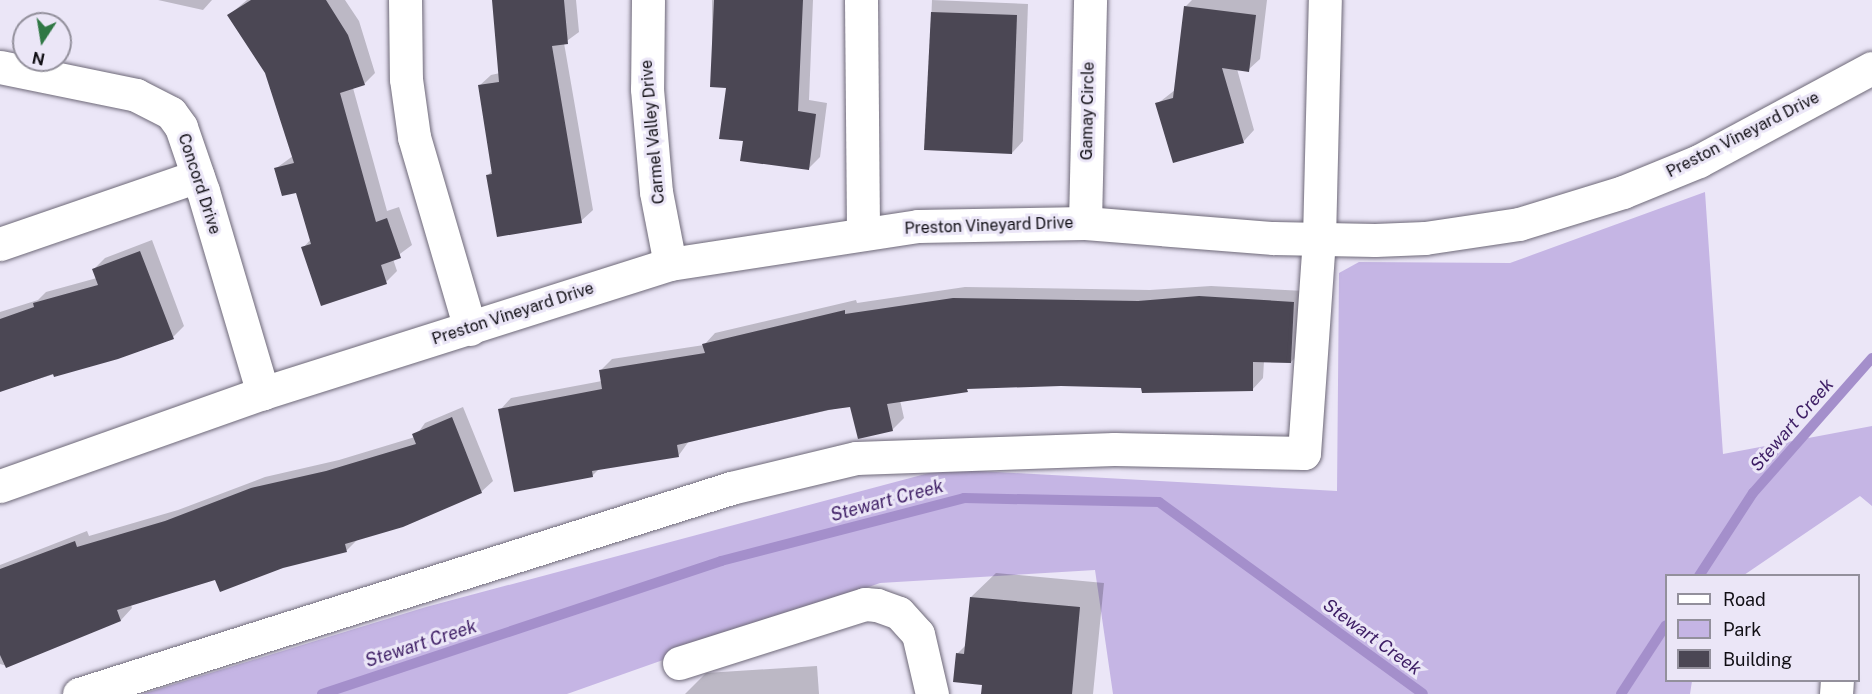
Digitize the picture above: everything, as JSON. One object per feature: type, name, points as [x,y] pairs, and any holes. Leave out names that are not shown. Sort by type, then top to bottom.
[{"type":"street","points":[[405,0],[406,79],[414,137],[470,329]]},
{"type":"street","name":"Carmel Valley Drive","points":[[648,0],[647,88],[656,192],[670,264]]},
{"type":"street","points":[[861,0],[863,234]]},
{"type":"street","name":"Gamay Circle","points":[[1085,223],[1090,0]]},
{"type":"street","points":[[79,694],[731,488],[856,458],[1114,449],[1304,453],[1319,239],[1325,0]]},
{"type":"street","name":"Concord Drive","points":[[0,67],[136,95],[171,113],[181,127],[198,176],[263,393]]},
{"type":"street","name":"Preston Vineyard Drive","points":[[0,486],[263,393],[670,264],[918,226],[1085,223],[1319,239],[1425,238],[1519,224],[1569,211],[1699,161],[1872,68]]},
{"type":"street","points":[[0,244],[198,176]]},
{"type":"street","points":[[679,663],[865,604],[877,605],[898,613],[918,634],[932,694]]},
{"type":"green space","points":[[1705,192],[1723,454],[1872,426],[1872,506],[1860,496],[1745,574],[1665,574],[1665,682],[1692,682],[1690,694],[1113,694],[1095,570],[880,583],[567,694],[142,694],[426,607],[944,469],[1337,491],[1339,273],[1359,262],[1510,263]]},
{"type":"building","points":[[251,0],[326,0],[348,35],[365,85],[340,93],[376,222],[387,218],[401,258],[381,265],[387,284],[321,306],[301,247],[311,244],[296,193],[282,196],[274,168],[294,163],[265,73],[227,15]]},
{"type":"building","points":[[492,0],[564,0],[568,44],[552,46],[582,223],[497,237],[486,175],[492,174],[478,85],[499,82]]},
{"type":"building","points":[[714,0],[803,0],[798,111],[816,114],[809,170],[740,161],[743,141],[719,139],[726,88],[710,87]]},
{"type":"building","points":[[1184,6],[1256,15],[1249,72],[1222,68],[1244,143],[1173,163],[1155,103],[1173,98]]},
{"type":"building","points":[[931,12],[1017,15],[1012,154],[924,150]]},
{"type":"building","points":[[140,251],[174,339],[118,359],[54,377],[53,374],[0,392],[0,319],[34,307],[33,303],[98,285],[92,269]]},
{"type":"building","points":[[1199,296],[1294,302],[1291,363],[1253,362],[1253,391],[1142,393],[1141,388],[1061,386],[967,389],[968,392],[887,404],[893,431],[858,439],[850,407],[828,410],[677,445],[679,457],[592,471],[593,477],[514,492],[498,409],[602,389],[599,370],[705,353],[702,344],[845,310],[845,314],[953,298],[1138,301]]},
{"type":"building","points":[[452,417],[482,493],[403,527],[345,544],[347,552],[283,568],[220,592],[215,580],[117,610],[121,621],[6,668],[0,655],[0,569],[75,541],[77,547],[165,521],[251,488],[326,471],[416,444],[412,434]]},
{"type":"building","points":[[970,597],[1080,607],[1072,694],[981,694],[982,685],[953,682],[956,653],[964,654]]},
{"type":"waterway","name":"Stewart Creek","points":[[1700,574],[1753,493],[1872,358]]},
{"type":"waterway","name":"Stewart Creek","points":[[322,694],[721,561],[964,498],[1159,502],[1423,694]]},
{"type":"waterway","name":"Stewart Creek","points":[[1621,694],[1665,627]]}]
